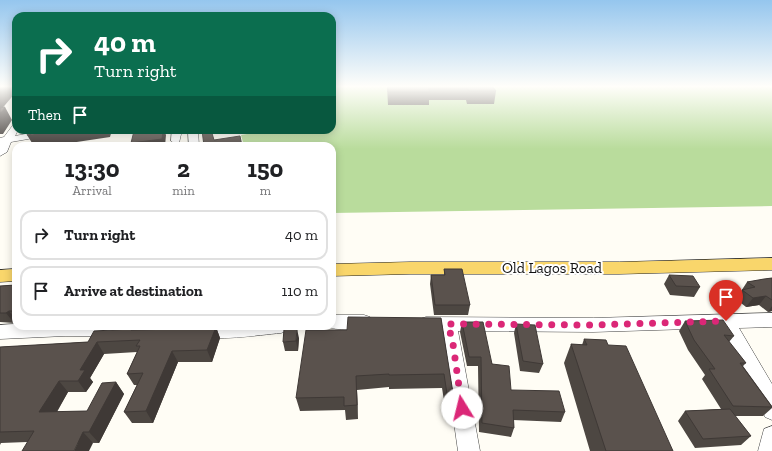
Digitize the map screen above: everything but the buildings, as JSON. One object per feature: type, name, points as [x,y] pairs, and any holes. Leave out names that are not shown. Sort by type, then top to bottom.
[{"type":"main road","name":"Old Lagos Road","points":[[336,270],[410,268],[619,268],[772,264]]},
{"type":"main road","points":[[0,276],[12,275]]},
{"type":"street","points":[[0,153],[3,150],[3,140],[12,132]]},
{"type":"street","points":[[3,140],[38,134]]},
{"type":"street","points":[[176,141],[177,134]]},
{"type":"street","points":[[410,323],[593,325],[772,320]]},
{"type":"street","points":[[726,321],[761,381],[772,410]]},
{"type":"street","points":[[336,322],[379,323]]},
{"type":"street","points":[[448,324],[453,344],[470,451]]},
{"type":"street","points":[[0,332],[43,330]]},
{"type":"street","points":[[769,451],[772,437]]},
{"type":"green space","points":[[336,107],[772,107],[772,206],[336,213],[336,142],[243,142],[241,135],[336,134]]},
{"type":"route","points":[[462,408],[453,344],[448,324],[593,325],[726,321]]}]
